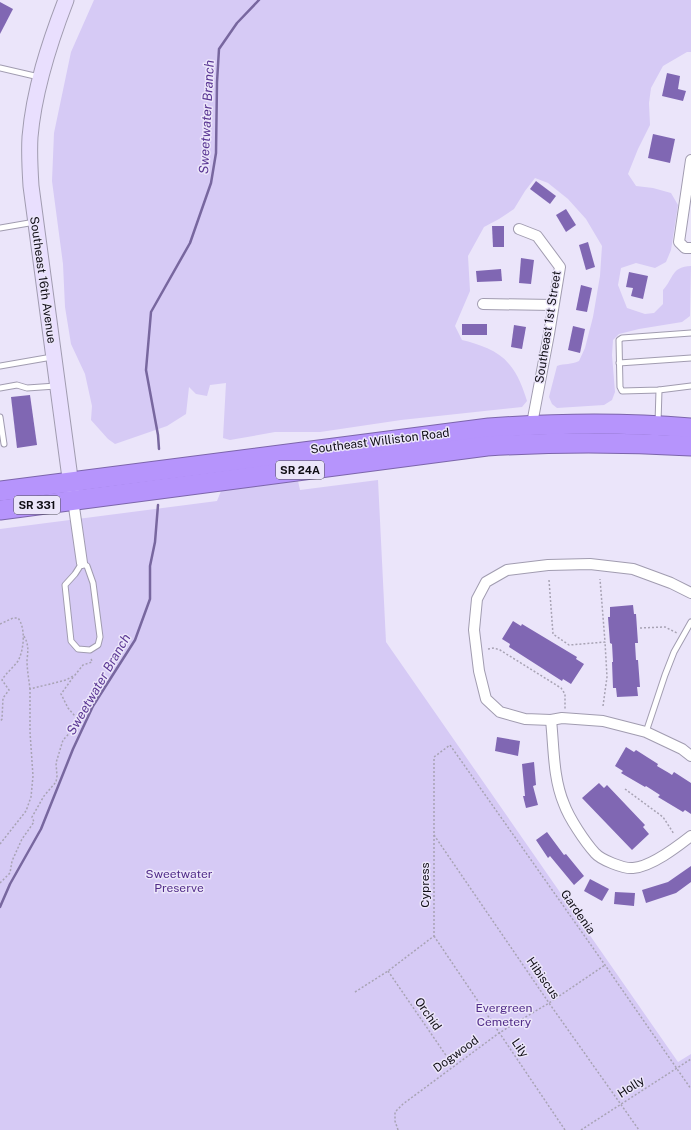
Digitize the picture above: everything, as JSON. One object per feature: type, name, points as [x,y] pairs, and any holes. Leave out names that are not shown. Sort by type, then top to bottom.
[{"type":"highway","name":"Southeast Williston Road","points":[[0,510],[72,491],[453,432],[532,424],[620,424],[657,434],[691,446]]},
{"type":"highway","name":"Southeast Williston Road","points":[[0,491],[72,491],[442,451],[528,443],[592,442],[691,428]]},
{"type":"main road","name":"Southeast 16th Avenue","points":[[66,0],[53,33],[40,77],[30,138],[31,186],[72,491]]},
{"type":"street","points":[[691,160],[679,242],[685,248],[691,248]]},
{"type":"street","name":"Southeast 1st Street","points":[[519,229],[537,236],[560,267],[528,443]]},
{"type":"street","points":[[483,304],[553,305]]},
{"type":"street","name":"Southeast 16th Avenue","points":[[72,491],[82,563]]},
{"type":"street","points":[[691,593],[671,583],[633,569],[590,564],[548,565],[507,570],[486,582],[477,599],[474,630],[478,671],[486,699],[500,712],[525,719],[551,720],[562,718],[603,720],[646,732],[682,749],[691,756]]},
{"type":"street","points":[[551,720],[557,778],[564,805],[580,833],[595,854],[620,867],[634,868],[657,860],[691,836]]},
{"type":"lane","points":[[0,68],[40,77]]},
{"type":"lane","points":[[0,228],[36,222]]},
{"type":"lane","points":[[691,333],[622,338],[619,340],[620,387],[622,391],[659,390],[691,386]]},
{"type":"lane","points":[[0,366],[53,357]]},
{"type":"lane","points":[[620,363],[691,358]]},
{"type":"lane","points":[[0,388],[17,386],[27,388],[57,386]]},
{"type":"lane","points":[[657,434],[659,390]]},
{"type":"lane","points":[[0,417],[4,444]]},
{"type":"lane","points":[[82,563],[87,566],[93,583],[100,637],[98,645],[90,650],[78,649],[71,641],[65,585],[82,563]]},
{"type":"lane","points":[[646,732],[674,652],[691,622]]},
{"type":"path","points":[[600,579],[607,677],[603,706]]},
{"type":"path","points":[[549,580],[553,634],[568,645],[605,642]]},
{"type":"path","points":[[0,624],[13,618],[18,618],[22,622],[24,636],[27,642],[33,776],[31,797],[26,811],[0,844]]},
{"type":"path","points":[[640,628],[665,627],[679,634]]},
{"type":"path","points":[[0,722],[2,719],[3,698],[9,690],[2,680],[18,661],[24,636]]},
{"type":"path","points":[[488,649],[497,648],[561,688],[565,694],[566,713]]},
{"type":"path","points":[[0,883],[10,873],[12,861],[22,839],[34,822],[32,817],[34,812],[44,796],[56,782],[56,763],[63,740],[80,722],[68,708],[61,694],[82,665],[92,662],[90,650]]},
{"type":"path","points":[[30,689],[66,680],[75,675]]},
{"type":"path","name":"Cypress","points":[[434,936],[434,757],[450,745]]},
{"type":"path","name":"Gardenia","points":[[450,745],[605,964],[691,1089]]},
{"type":"path","points":[[626,788],[663,817],[674,834]]},
{"type":"path","name":"Hibiscus","points":[[434,835],[549,1004],[639,1130]]},
{"type":"path","points":[[355,992],[388,971],[434,936]]},
{"type":"path","name":"Lily","points":[[434,936],[565,1130]]},
{"type":"path","name":"Dogwood","points":[[397,1130],[395,1112],[403,1104],[499,1033],[549,1004],[605,964]]},
{"type":"path","name":"Orchid","points":[[388,971],[454,1067]]},
{"type":"path","name":"Holly","points":[[581,1130],[691,1059]]},
{"type":"green space","points":[[94,0],[691,0],[691,52],[687,52],[663,66],[651,88],[649,103],[650,125],[628,174],[636,186],[653,188],[671,193],[678,205],[671,250],[666,262],[655,268],[636,263],[621,268],[618,285],[627,308],[645,314],[654,313],[663,304],[663,290],[676,271],[680,268],[691,266],[690,316],[682,322],[619,334],[613,340],[612,355],[615,392],[612,400],[604,405],[557,408],[552,404],[549,397],[557,366],[579,361],[585,348],[593,317],[600,276],[602,246],[586,219],[568,199],[548,183],[535,178],[514,209],[484,227],[468,256],[470,291],[455,326],[462,340],[494,351],[509,364],[518,377],[527,401],[522,407],[401,420],[320,432],[275,432],[230,440],[223,438],[226,383],[210,385],[207,396],[196,394],[189,387],[186,414],[167,426],[115,444],[108,439],[91,420],[92,406],[85,374],[71,344],[65,307],[63,264],[52,181],[54,133],[71,52]]},
{"type":"green space","name":"Sweetwater Preserve","points":[[378,480],[386,642],[678,1062],[691,1054],[691,1130],[0,1130],[0,529],[217,501],[221,491],[298,481],[300,490]]},
{"type":"building","points":[[0,2],[13,9],[0,34]]},
{"type":"building","points":[[667,73],[680,76],[678,89],[686,91],[683,101],[662,96]]},
{"type":"building","points":[[653,134],[675,139],[670,163],[648,158]]},
{"type":"building","points":[[536,181],[556,196],[550,204],[530,189]]},
{"type":"building","points":[[566,209],[576,225],[566,232],[556,215]]},
{"type":"building","points":[[492,226],[504,226],[504,247],[493,247]]},
{"type":"building","points":[[588,242],[595,267],[586,270],[579,245]]},
{"type":"building","points":[[521,258],[534,260],[531,284],[519,283]]},
{"type":"building","points":[[501,269],[502,281],[477,282],[476,271]]},
{"type":"building","points":[[629,272],[648,276],[643,299],[631,296],[633,288],[626,287]]},
{"type":"building","points":[[581,285],[592,288],[587,312],[576,310]]},
{"type":"building","points":[[462,324],[487,324],[487,335],[462,335]]},
{"type":"building","points":[[514,325],[526,327],[522,349],[511,347]]},
{"type":"building","points":[[573,326],[585,329],[580,353],[568,350]]},
{"type":"building","points":[[30,395],[37,445],[17,448],[11,397]]},
{"type":"building","points":[[633,605],[634,614],[636,614],[638,643],[635,643],[640,687],[637,687],[638,696],[617,697],[616,688],[613,688],[612,644],[610,643],[608,617],[610,617],[610,607]]},
{"type":"building","points":[[513,621],[521,626],[522,624],[577,657],[576,659],[584,664],[571,684],[563,679],[562,681],[509,647],[510,644],[502,639]]},
{"type":"building","points":[[497,737],[520,741],[518,756],[495,751]]},
{"type":"building","points":[[626,747],[634,752],[636,750],[672,775],[674,772],[691,783],[691,814],[685,810],[683,812],[658,797],[660,795],[646,786],[645,787],[621,773],[623,771],[615,766]]},
{"type":"building","points":[[534,762],[536,785],[533,786],[538,805],[526,808],[523,796],[525,796],[522,764]]},
{"type":"building","points":[[599,783],[604,788],[607,785],[645,825],[643,827],[649,834],[632,850],[582,798]]},
{"type":"building","points":[[547,832],[564,855],[566,854],[584,876],[574,885],[550,856],[548,858],[536,840]]},
{"type":"building","points":[[691,866],[691,882],[676,893],[646,903],[642,890],[668,882]]},
{"type":"building","points":[[590,879],[609,889],[602,901],[584,891]]},
{"type":"building","points":[[615,892],[635,893],[634,906],[614,904]]},
{"type":"waterway","name":"Sweetwater Branch","points":[[159,449],[158,435],[146,370],[151,312],[190,243],[211,183],[216,153],[219,49],[237,23],[259,0]]},
{"type":"waterway","name":"Sweetwater Branch","points":[[0,907],[10,884],[41,829],[73,749],[93,706],[135,640],[150,599],[150,566],[155,542],[158,505]]},
{"type":"park label","name":"Evergreen Cemetery","points":[[504,1015]]}]
